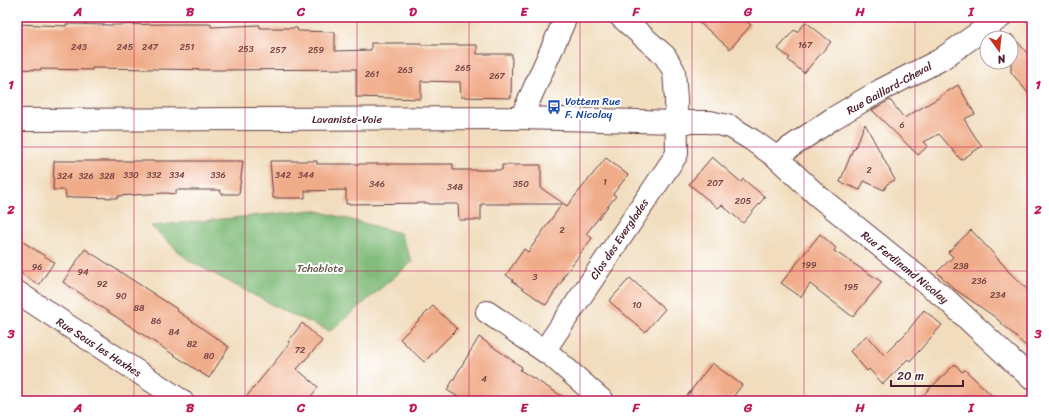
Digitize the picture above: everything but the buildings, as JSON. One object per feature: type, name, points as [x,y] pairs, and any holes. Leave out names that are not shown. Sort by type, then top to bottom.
[{"type":"street","points":[[521,118],[566,17]]},
{"type":"street","name":"Clos des Everglades","points":[[544,351],[677,154],[674,72],[665,56],[621,17]]},
{"type":"street","name":"Rue Gaillard-Cheval","points":[[776,157],[832,119],[875,94],[940,60],[1001,17]]},
{"type":"street","name":"Lavaniste-Voie","points":[[17,120],[521,118],[677,122]]},
{"type":"street","name":"Rue Ferdinand Nicolay","points":[[677,122],[710,122],[731,127],[776,157],[818,196],[947,300],[1032,379]]},
{"type":"street","name":"Rue Sous les Haxhes","points":[[17,292],[182,401]]},
{"type":"street","points":[[487,312],[553,357],[603,401]]},
{"type":"green space","name":"Tchablote","points":[[314,210],[400,233],[412,262],[330,331],[284,311],[188,260],[151,226]]},
{"type":"place","name":"Vottem Rue F. Nicolay","points":[[554,107]]}]
